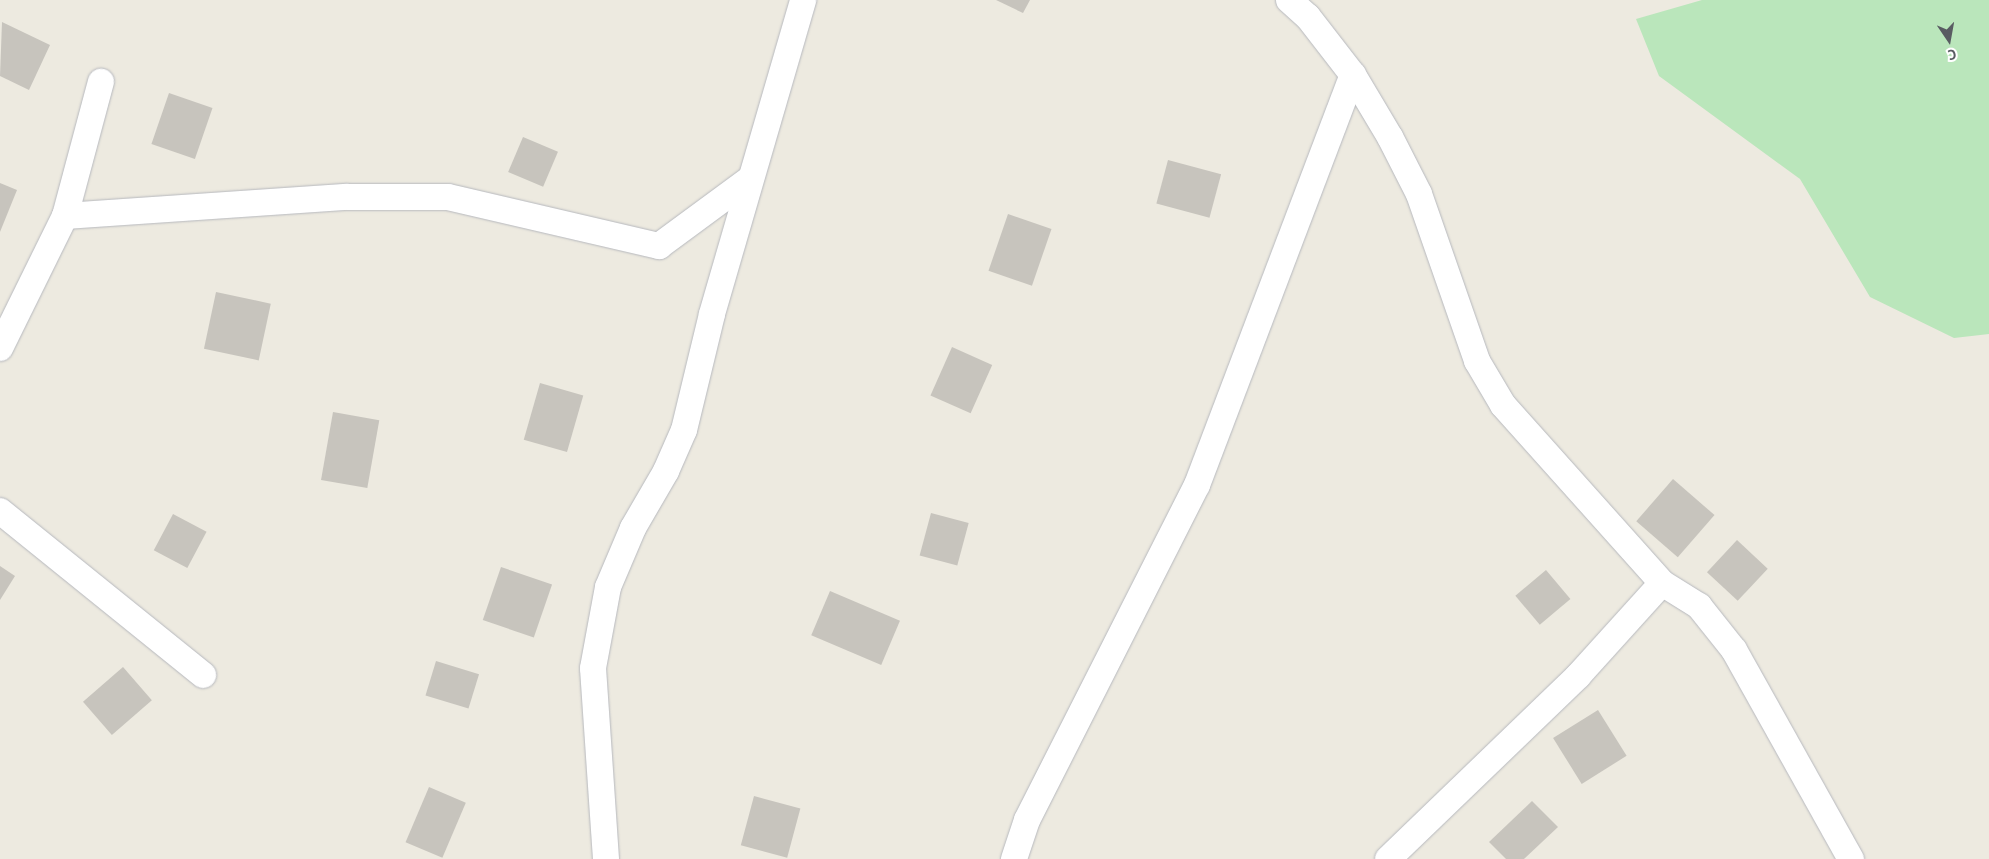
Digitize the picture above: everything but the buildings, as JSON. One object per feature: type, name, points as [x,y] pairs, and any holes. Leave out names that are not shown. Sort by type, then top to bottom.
[{"type":"street","points":[[606,859],[594,668],[608,587],[633,528],[666,471],[684,430],[712,314],[803,0]]},
{"type":"street","points":[[1289,0],[1308,17],[1353,75],[1390,137],[1419,194],[1477,361],[1503,405],[1662,583],[1699,606],[1734,650],[1851,859]]},
{"type":"street","points":[[1014,859],[1027,820],[1197,485],[1353,75]]},
{"type":"street","points":[[0,348],[65,216],[101,82]]},
{"type":"street","points":[[65,216],[347,197],[448,197],[659,246],[750,180]]},
{"type":"street","points":[[0,511],[203,675]]},
{"type":"street","points":[[1388,859],[1578,676],[1662,583]]},
{"type":"green space","points":[[1702,0],[1989,0],[1989,334],[1954,338],[1870,297],[1800,179],[1659,76],[1636,19]]}]
